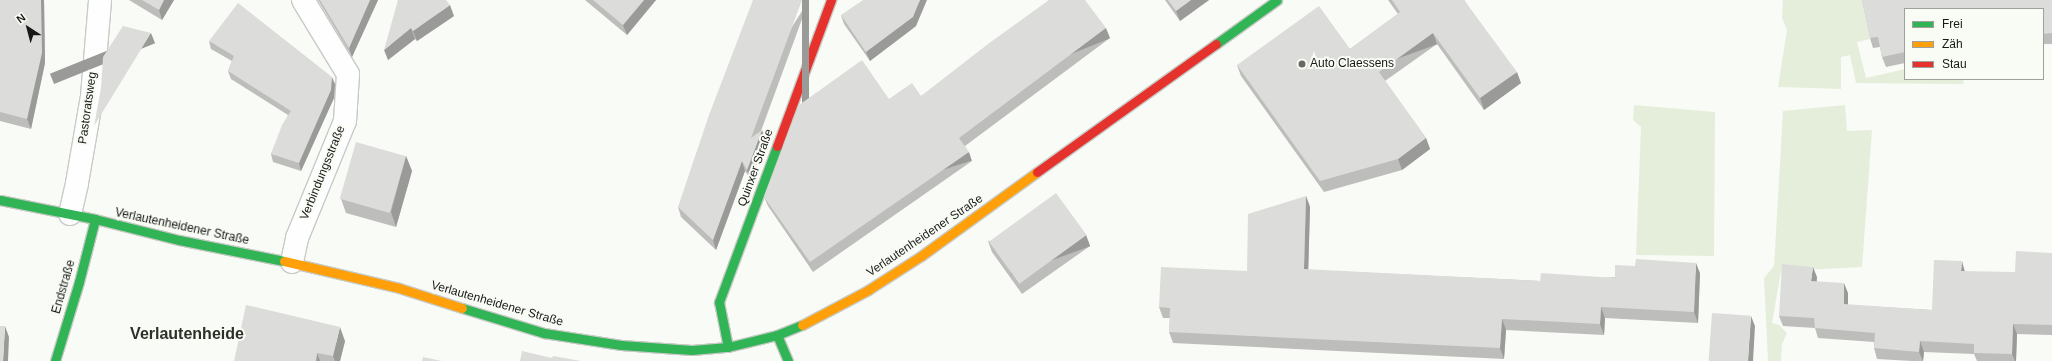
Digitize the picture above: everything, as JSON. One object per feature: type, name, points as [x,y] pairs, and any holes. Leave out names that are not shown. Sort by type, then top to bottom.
[{"type":"main road","name":"Quinxer Straße","points":[[728,347],[720,302],[831,0]]},
{"type":"main road","name":"Verlautenheidener Straße","points":[[0,200],[95,219],[179,240],[292,262],[399,288],[544,333],[621,346],[692,350],[728,347],[776,335],[817,317],[868,290],[921,256],[1277,0]]},
{"type":"main road","name":"Endstraße","points":[[55,361],[95,219]]},
{"type":"main road","points":[[776,335],[788,361]]},
{"type":"street","name":"Pastoratsweg","points":[[70,214],[92,96],[100,0]]},
{"type":"street","name":"Verbindungsstraße","points":[[292,262],[297,238],[345,121],[348,74],[304,0]]},
{"type":"green space","points":[[1783,0],[1862,0],[1870,39],[1857,42],[1866,78],[1904,69],[1904,80],[1964,80],[1963,84],[1856,83],[1850,55],[1841,57],[1841,89],[1778,87],[1787,30],[1782,18]]},
{"type":"green space","points":[[1634,105],[1715,112],[1714,256],[1636,255],[1641,127],[1633,120]]},
{"type":"green space","points":[[1845,105],[1847,131],[1872,130],[1862,267],[1781,271],[1772,323],[1779,325],[1787,333],[1782,344],[1781,361],[1768,361],[1764,278],[1774,266],[1783,111]]},
{"type":"building","points":[[0,0],[41,0],[42,53],[27,119],[0,112]]},
{"type":"building","points":[[142,0],[164,0],[159,10]]},
{"type":"building","points":[[320,0],[370,0],[349,48]]},
{"type":"building","points":[[398,0],[446,0],[450,5],[413,31],[411,28],[384,50]]},
{"type":"building","points":[[593,0],[644,0],[623,25]]},
{"type":"building","points":[[753,0],[802,0],[751,138],[762,130],[747,170],[742,161],[713,240],[678,207],[709,115]]},
{"type":"building","points":[[863,0],[920,0],[913,17],[866,52],[841,15]]},
{"type":"building","points":[[1049,0],[1085,0],[1106,28],[959,138],[969,152],[810,262],[764,197],[799,105],[862,60],[889,99],[912,83],[921,96],[988,44]]},
{"type":"building","points":[[1168,0],[1191,0],[1176,11]]},
{"type":"building","points":[[1392,0],[1464,0],[1517,72],[1480,98],[1433,33],[1379,72],[1426,138],[1398,159],[1320,181],[1237,65],[1319,6],[1350,49],[1400,12]]},
{"type":"building","points":[[1862,0],[2052,0],[2052,33],[2044,34],[2044,8],[1904,8],[1904,52],[1882,57],[1878,37],[1870,38]]},
{"type":"building","points":[[238,3],[332,77],[331,90],[299,163],[271,154],[282,125],[291,111],[228,71],[234,56],[209,41]]},
{"type":"building","points":[[123,26],[151,33],[94,126],[101,88],[103,57]]},
{"type":"building","points":[[356,142],[406,156],[390,213],[340,199]]},
{"type":"building","points":[[1056,193],[1087,235],[1019,284],[989,242]]},
{"type":"building","points":[[1306,196],[1304,269],[1540,281],[1541,273],[1615,278],[1615,265],[1635,266],[1636,259],[1696,263],[1694,312],[1601,307],[1600,324],[1502,319],[1500,348],[1169,332],[1170,308],[1159,307],[1161,267],[1247,271],[1248,214]]},
{"type":"building","points":[[2016,251],[2052,253],[2052,325],[2013,324],[2012,354],[1974,353],[1974,344],[1920,341],[1919,352],[1874,348],[1875,333],[1815,328],[1814,318],[1779,316],[1782,264],[1813,267],[1811,281],[1844,283],[1844,304],[1932,310],[1934,260],[1962,261],[1961,271],[2015,272]]},
{"type":"building","points":[[246,305],[340,327],[333,356],[317,353],[316,361],[234,361]]},
{"type":"building","points":[[1712,313],[1751,316],[1748,361],[1709,361]]},
{"type":"building","points":[[0,326],[5,326],[3,361],[0,361]]},
{"type":"building","points":[[522,351],[552,358],[553,356],[581,361],[520,361]]},
{"type":"building","points":[[423,357],[442,361],[422,361]]},
{"type":"traffic: fast","points":[[1216,44],[1277,0]]},
{"type":"traffic: fast","points":[[728,347],[719,302],[777,146]]},
{"type":"traffic: fast","points":[[0,200],[95,219],[179,240],[284,261]]},
{"type":"traffic: fast","points":[[55,361],[79,282],[95,219]]},
{"type":"traffic: fast","points":[[462,308],[544,333],[621,345],[692,350],[728,347],[777,335],[802,325]]},
{"type":"traffic: fast","points":[[777,335],[788,361]]},
{"type":"traffic: slow","points":[[802,325],[868,290],[921,256],[1037,172]]},
{"type":"traffic: slow","points":[[284,261],[399,288],[462,308]]},
{"type":"traffic: jam","points":[[777,146],[831,0]]},
{"type":"traffic: jam","points":[[1037,172],[1216,44]]},
{"type":"place","name":"Auto Claessens","points":[[1302,64]]},
{"type":"district","name":"Verlautenheide","points":[[187,334]]}]
